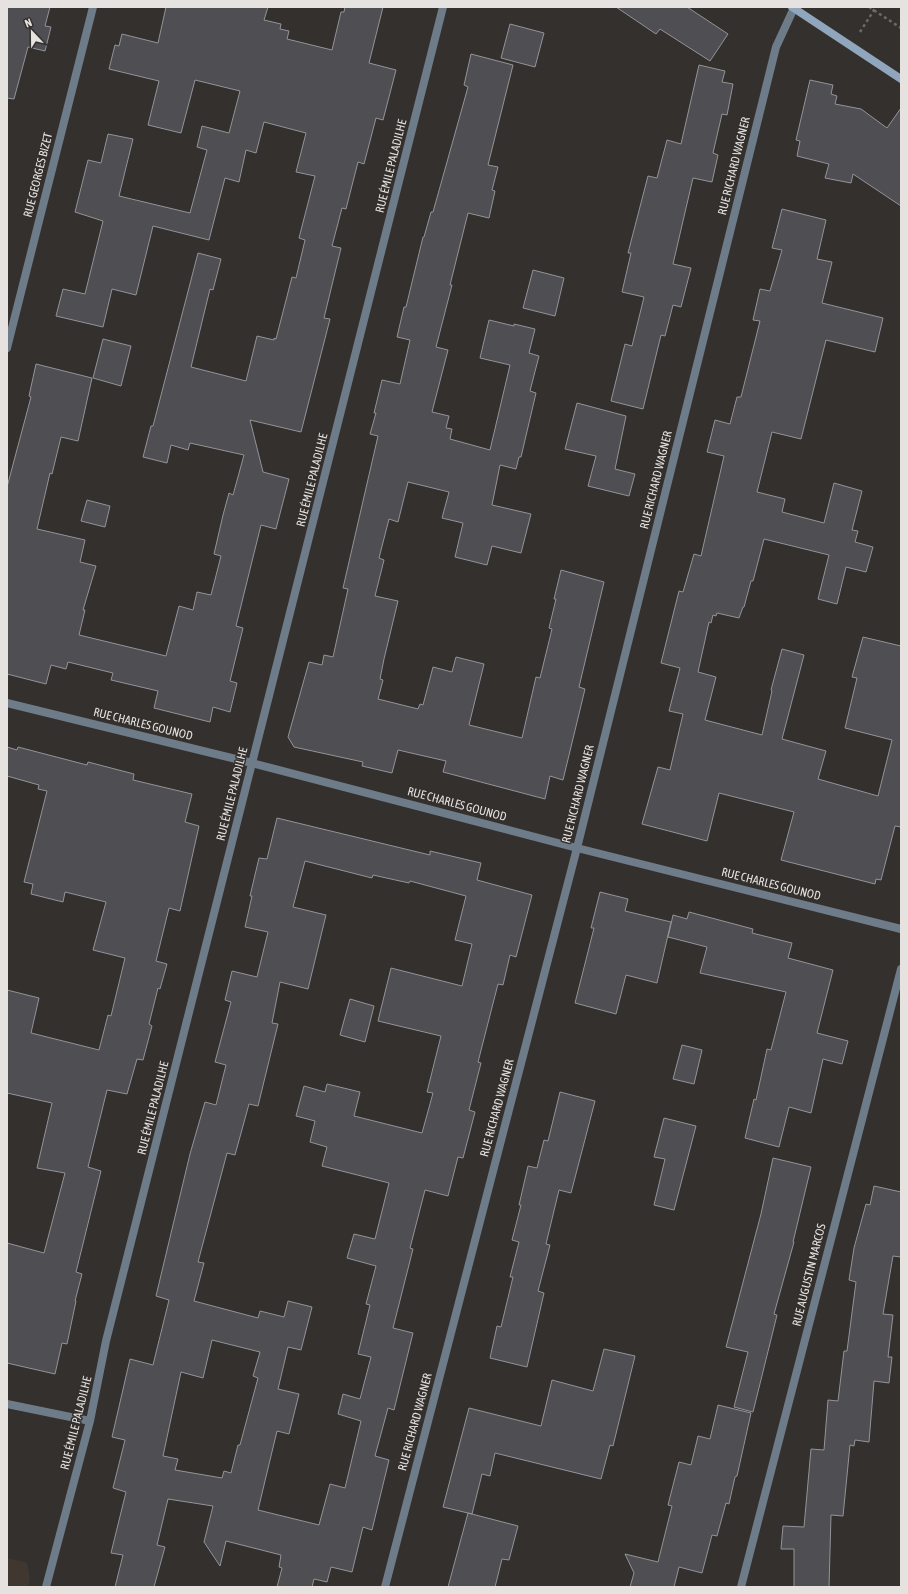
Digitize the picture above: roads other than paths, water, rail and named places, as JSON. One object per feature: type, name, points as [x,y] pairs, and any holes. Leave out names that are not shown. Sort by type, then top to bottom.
[{"type":"main road","points":[[793,8],[901,79]]},
{"type":"street","name":"RUE GEORGES BIZET","points":[[7,348],[93,7]]},
{"type":"street","name":"RUE ÉMILE PALADILHE","points":[[46,1587],[90,1421],[106,1341],[443,7]]},
{"type":"street","name":"RUE RICHARD WAGNER","points":[[385,1587],[577,848],[776,47],[793,8]]},
{"type":"street","name":"RUE CHARLES GOUNOD","points":[[7,703],[252,763],[577,848],[901,929]]},
{"type":"street","name":"RUE AUGUSTIN MARCOS","points":[[741,1587],[901,969]]},
{"type":"street","points":[[7,1404],[90,1421]]}]
